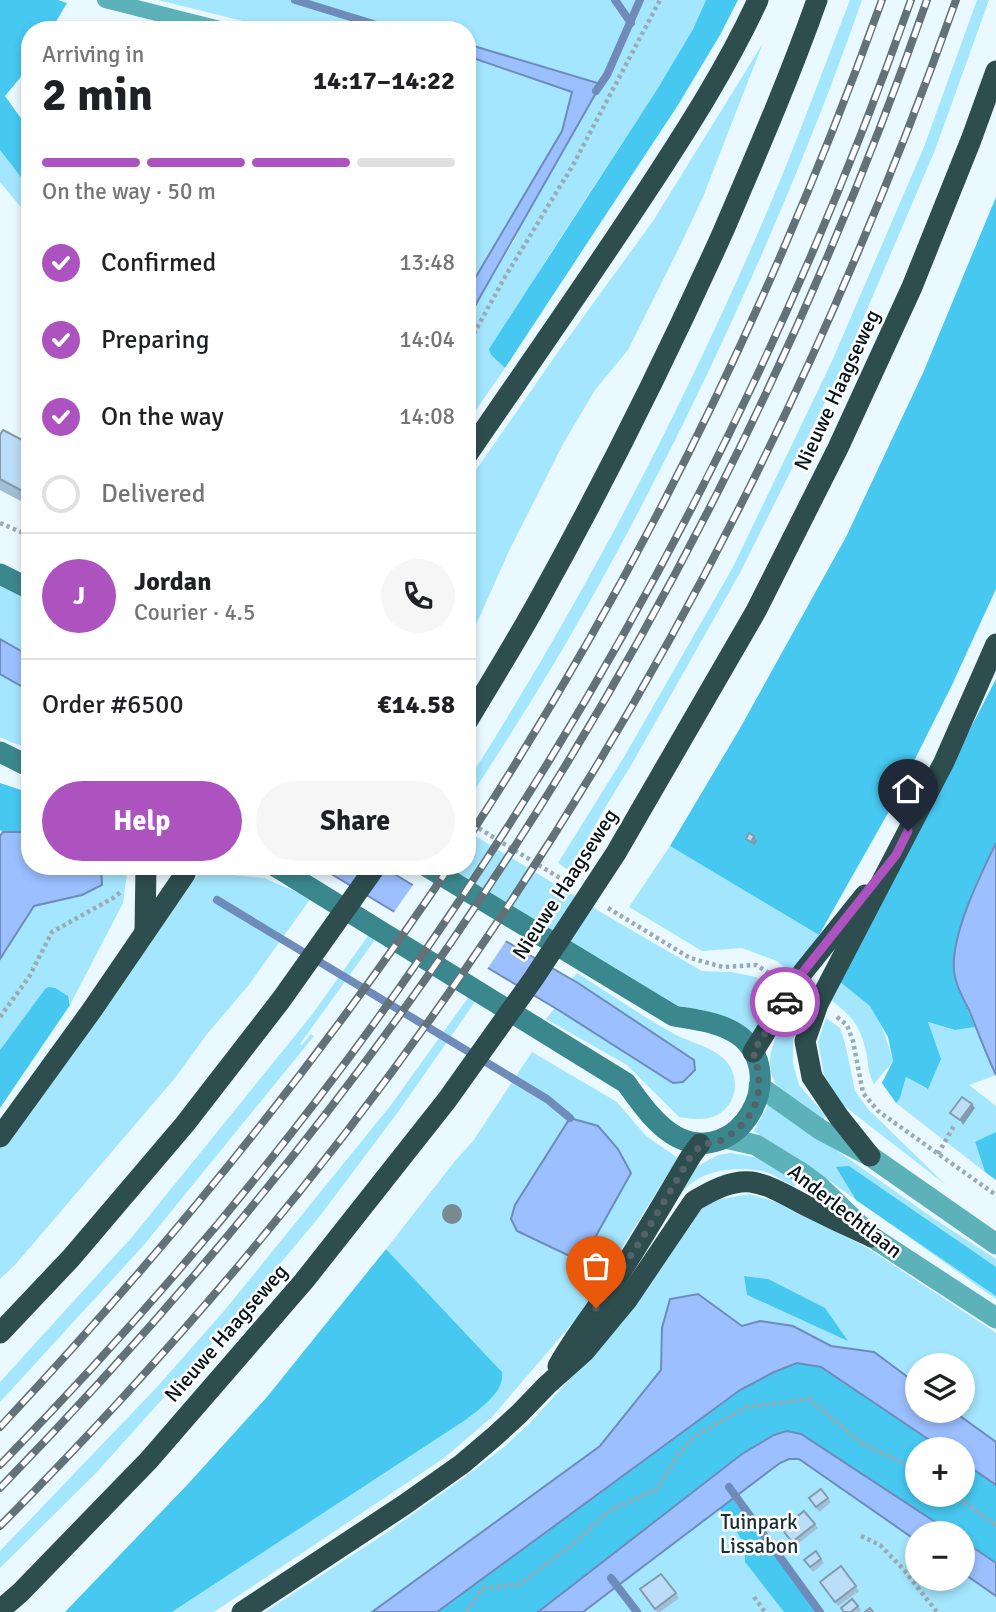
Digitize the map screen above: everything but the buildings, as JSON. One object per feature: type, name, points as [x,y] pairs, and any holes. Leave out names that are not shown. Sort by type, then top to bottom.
[{"type":"highway","points":[[476,441],[615,240],[701,108],[758,0]]},
{"type":"highway","points":[[476,707],[539,600],[606,476],[690,305],[747,176],[817,0]]},
{"type":"highway","name":"Nieuwe Haagseweg","points":[[0,1610],[149,1460],[304,1281],[447,1100],[534,978],[616,853],[756,611],[838,448],[912,288],[996,71]]},
{"type":"highway","points":[[870,1156],[812,1077],[805,1041],[818,1004],[944,762],[996,644]]},
{"type":"highway","points":[[753,1052],[803,972],[896,855]]},
{"type":"highway","points":[[145,932],[146,875]]},
{"type":"highway","points":[[0,1137],[92,1010],[184,875]]},
{"type":"highway","points":[[0,1334],[71,1258],[176,1134],[281,1000],[370,875]]},
{"type":"highway","points":[[547,1385],[700,1144]]},
{"type":"highway","points":[[242,1612],[404,1506],[462,1464],[519,1414],[584,1352],[627,1300],[694,1201],[710,1191],[730,1184],[751,1182],[784,1193],[872,1237]]},
{"type":"main road","points":[[0,574],[21,584]]},
{"type":"main road","points":[[0,752],[21,762]]},
{"type":"main road","points":[[290,875],[626,1083],[657,1123],[677,1137],[700,1144],[725,1138],[744,1123],[756,1105],[759,1069],[753,1052],[740,1037],[713,1022],[674,1016],[441,875]]},
{"type":"street","points":[[759,1086],[821,1130],[870,1156],[996,1244]]},
{"type":"street","name":"Anderlechtlaan","points":[[725,1138],[756,1145],[803,1174],[872,1237],[996,1318]]},
{"type":"lane","points":[[105,0],[160,21]]},
{"type":"path","points":[[476,330],[572,165],[660,0]]},
{"type":"path","points":[[0,523],[21,532]]},
{"type":"path","points":[[476,827],[573,886]]},
{"type":"path","points":[[0,1017],[29,977],[52,932],[113,898],[138,875]]},
{"type":"path","points":[[608,908],[690,958],[723,967],[756,965],[793,988]]},
{"type":"path","points":[[818,1004],[847,1025],[853,1041],[863,1093],[878,1111],[996,1195]]},
{"type":"path","points":[[938,1154],[955,1124]]},
{"type":"path","points":[[467,1612],[481,1589],[520,1584],[573,1544],[609,1511],[657,1489],[678,1455],[694,1437],[746,1407],[809,1399],[863,1444],[905,1463]]},
{"type":"path","points":[[971,1507],[996,1525]]},
{"type":"path","points":[[861,1536],[880,1545],[937,1612]]},
{"type":"path","points":[[754,1597],[765,1612]]},
{"type":"green space","points":[[0,0],[58,0],[67,3],[56,21],[21,21],[21,77],[5,96],[21,118],[21,177],[0,150]]},
{"type":"green space","points":[[158,0],[706,0],[693,29],[658,88],[546,260],[491,355],[505,368],[476,410],[476,305],[515,239],[585,79],[476,47],[476,21],[243,21]]},
{"type":"green space","points":[[706,0],[738,0],[678,105],[505,368],[491,355],[489,349],[658,88],[693,29]]},
{"type":"green space","points":[[850,0],[862,0],[780,212],[672,447],[586,608],[476,788],[476,768],[591,572],[667,428],[737,281],[780,181]]},
{"type":"green space","points":[[977,0],[989,0],[935,150],[843,366],[741,571],[570,871],[558,863],[624,757],[733,567],[832,361],[924,147]]},
{"type":"green space","points":[[763,43],[703,197],[680,246],[628,350],[595,390],[563,444],[509,551],[476,625],[476,470],[653,221]]},
{"type":"green space","points":[[476,59],[572,92],[562,131],[476,277]]},
{"type":"green space","points":[[0,150],[21,177],[21,207],[0,182]]},
{"type":"green space","points":[[996,197],[996,589],[888,813],[819,935],[670,846],[739,730],[846,537],[923,373]]},
{"type":"green space","points":[[0,585],[21,595],[21,651],[0,639]]},
{"type":"green space","points":[[0,674],[21,686],[21,745],[0,737]]},
{"type":"green space","points":[[996,679],[996,843],[977,882],[956,942],[954,971],[975,1027],[955,1030],[928,1022],[941,1059],[928,1089],[906,1077],[896,1103],[882,1083],[893,1061],[888,1037],[870,1006],[839,981]]},
{"type":"green space","points":[[0,783],[21,790],[21,832],[0,830]]},
{"type":"green space","points":[[476,836],[702,971],[731,972],[756,977],[779,991],[752,1036],[723,1017],[667,1004],[454,875],[476,875]]},
{"type":"green space","points":[[670,846],[819,935],[798,972],[793,975],[777,961],[742,948],[702,951],[629,907]]},
{"type":"green space","points":[[101,875],[127,875],[123,903],[70,1005],[70,999],[48,987],[0,1050],[0,959],[34,906],[82,895],[102,885]]},
{"type":"green space","points":[[198,875],[264,878],[311,898],[248,986],[207,1034],[175,1078],[15,1265],[0,1279],[0,1146]]},
{"type":"green space","points":[[370,933],[377,937],[300,1044],[311,1034],[314,1036],[143,1246],[0,1402],[0,1382],[132,1237],[311,1016]]},
{"type":"green space","points":[[577,973],[665,1029],[722,1057],[735,1079],[733,1096],[724,1110],[708,1118],[679,1117],[627,1065],[546,1019],[555,1008],[673,1083],[695,1070],[694,1060],[571,979]]},
{"type":"green space","points":[[839,981],[854,989],[869,1004],[887,1041],[893,1061],[874,1084],[859,1030],[851,1018],[831,1000]]},
{"type":"green space","points":[[48,987],[68,996],[70,1005],[0,1108],[0,1050]]},
{"type":"green space","points":[[470,995],[477,999],[398,1112],[319,1217],[234,1319],[97,1472],[0,1568],[0,1551],[157,1387],[224,1311],[391,1105]]},
{"type":"green space","points":[[796,1001],[805,1006],[793,1039],[793,1063],[799,1085],[826,1116],[823,1121],[782,1092],[774,1081],[771,1069],[770,1057],[777,1034]]},
{"type":"green space","points":[[826,1018],[840,1028],[855,1091],[869,1110],[946,1185],[843,1105],[824,1075],[818,1042]]},
{"type":"green space","points":[[927,1022],[955,1030],[975,1027],[996,1075],[969,1085],[996,1106],[996,1132],[975,1143],[985,1172],[896,1103],[906,1077],[927,1089]]},
{"type":"green space","points":[[532,1052],[617,1102],[646,1136],[678,1158],[581,1313],[492,1417],[444,1458],[214,1612],[172,1612],[464,1421],[502,1372],[386,1249],[473,1141]]},
{"type":"green space","points":[[769,1103],[996,1259],[996,1299],[810,1167],[754,1131]]},
{"type":"green space","points":[[996,1132],[996,1180],[985,1172],[975,1142]]},
{"type":"green space","points":[[731,1153],[759,1158],[796,1182],[795,1187],[761,1171],[739,1169],[706,1175],[688,1186],[652,1240],[696,1167],[718,1155]]},
{"type":"green space","points":[[849,1166],[996,1267],[996,1296],[856,1200],[836,1167]]},
{"type":"green space","points":[[749,1194],[780,1203],[866,1247],[996,1333],[996,1442],[970,1423],[975,1423],[975,1353],[905,1353],[905,1375],[874,1352],[831,1346],[793,1326],[760,1321],[742,1326],[698,1294],[662,1328],[661,1370],[600,1446],[372,1612],[265,1612],[386,1533],[462,1479],[530,1423],[642,1292],[694,1213],[711,1201]],"holes":[[[744,1276],[768,1279],[847,1340],[747,1295]]]},
{"type":"green space","points":[[386,1249],[502,1372],[502,1380],[495,1394],[464,1421],[172,1612],[65,1612],[267,1397]]},
{"type":"green space","points":[[744,1276],[768,1279],[825,1308],[848,1341],[747,1295]]},
{"type":"green space","points":[[797,1363],[821,1367],[925,1437],[905,1437],[905,1502],[801,1434],[784,1433],[742,1455],[538,1612],[437,1612],[740,1390]]},
{"type":"green space","name":"Tuinpark Lissabon","points":[[729,1456],[829,1457],[905,1502],[905,1507],[913,1507],[937,1521],[905,1521],[905,1591],[975,1591],[975,1543],[996,1556],[996,1612],[521,1612]]},
{"type":"green space","points":[[975,1470],[996,1485],[996,1563],[975,1548],[975,1521],[934,1521],[912,1507],[975,1507]]},
{"type":"green space","points":[[732,1498],[819,1612],[784,1612],[745,1562],[745,1546],[719,1508]]},
{"type":"shaded area","points":[[476,47],[601,84],[476,304],[476,277],[562,131],[572,92],[476,59]]},
{"type":"shaded area","points":[[0,639],[21,651],[21,686],[0,674]]},
{"type":"shaded area","points":[[3,832],[21,832],[21,875],[101,875],[102,885],[82,895],[34,906],[0,959],[0,836]]},
{"type":"shaded area","points":[[996,843],[996,1075],[956,980],[954,956],[975,888]]},
{"type":"shaded area","points":[[333,875],[396,875],[578,983],[694,1060],[695,1070],[683,1082],[673,1083],[560,1011]]},
{"type":"shaded area","points":[[570,1118],[598,1126],[618,1149],[631,1173],[587,1252],[576,1259],[517,1231],[511,1219],[515,1205]]},
{"type":"shaded area","points":[[698,1294],[742,1326],[760,1321],[793,1326],[831,1346],[874,1352],[905,1375],[905,1423],[970,1423],[996,1442],[996,1485],[975,1470],[975,1437],[925,1437],[821,1367],[797,1363],[740,1390],[437,1612],[372,1612],[600,1446],[661,1370],[662,1328],[670,1299]]},
{"type":"shaded area","points":[[787,1431],[801,1434],[905,1502],[905,1507],[912,1507],[934,1521],[905,1521],[905,1533],[799,1459],[789,1459],[780,1463],[583,1612],[538,1612],[742,1454],[774,1435]]},
{"type":"shaded area","points":[[975,1549],[996,1563],[996,1596],[975,1581]]},
{"type":"pier","points":[[415,882],[508,938],[486,971],[392,915]]},
{"type":"waterway","points":[[295,0],[364,21]]},
{"type":"waterway","points":[[615,0],[631,23]]},
{"type":"waterway","points":[[596,91],[607,75],[640,0]]},
{"type":"waterway","points":[[217,900],[547,1099],[570,1118]]},
{"type":"waterway","points":[[729,1487],[820,1612]]},
{"type":"waterway","points":[[611,1578],[637,1612]]},
{"type":"railway","points":[[476,826],[589,640],[646,537],[699,432],[796,218],[841,110],[882,0]]},
{"type":"railway","points":[[476,875],[569,728],[636,612],[699,494],[758,373],[813,250],[864,126],[911,0]]},
{"type":"railway","points":[[0,1488],[180,1292],[294,1155],[401,1014],[525,831],[594,718],[721,486],[832,246],[927,0]]},
{"type":"railway","points":[[0,1526],[132,1387],[258,1243],[377,1092],[433,1015],[560,826],[627,714],[752,483],[861,245],[956,0]]},
{"type":"railway","points":[[0,1427],[121,1294],[236,1156],[346,1013],[444,875]]},
{"type":"railway","points":[[0,1465],[169,1282],[275,1154],[375,1022],[476,875]]},
{"type":"way so far","points":[[596,1308],[700,1144],[725,1138],[744,1123],[756,1105],[759,1069],[753,1052],[785,1002]]},
{"type":"route","points":[[785,1002],[803,972],[896,855],[908,831]]}]
